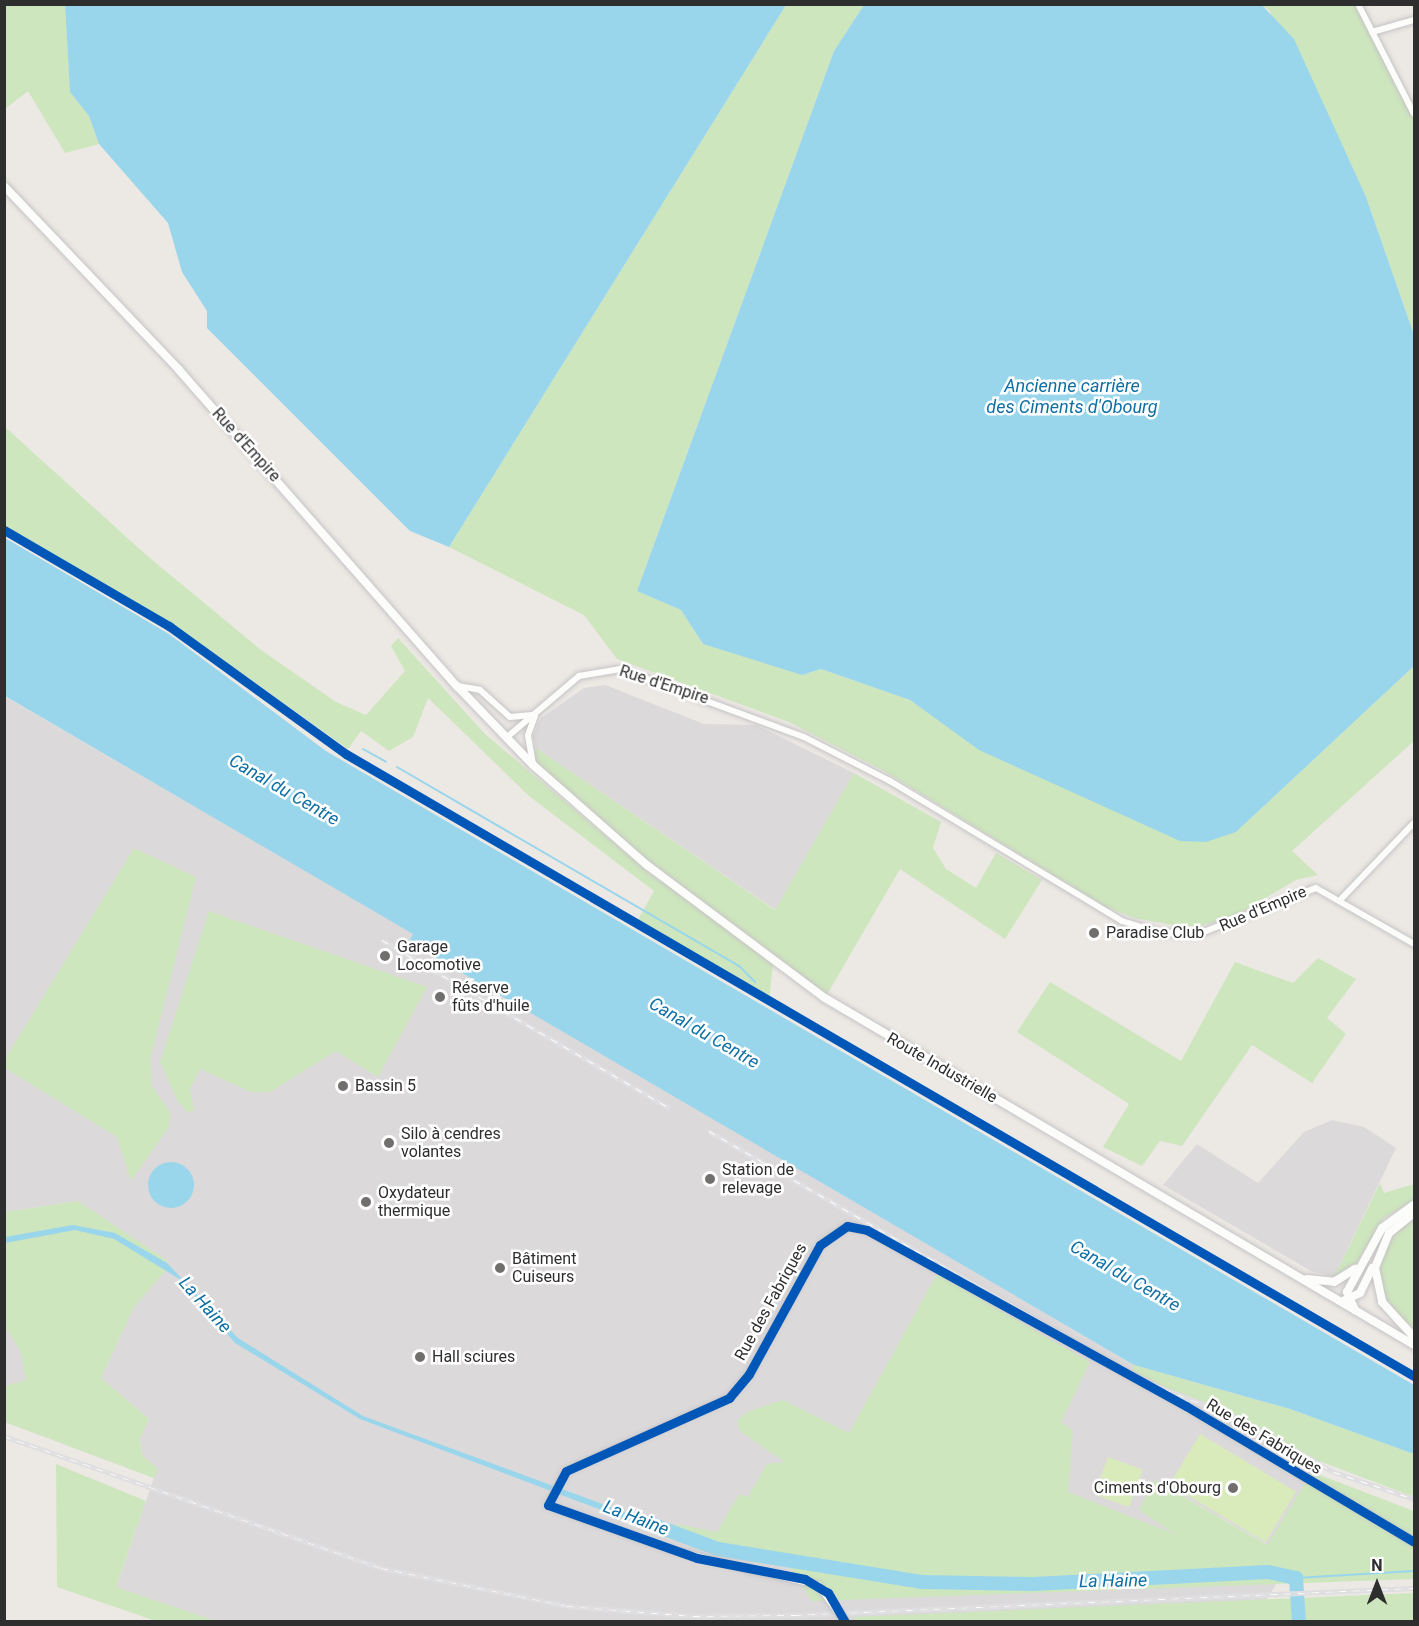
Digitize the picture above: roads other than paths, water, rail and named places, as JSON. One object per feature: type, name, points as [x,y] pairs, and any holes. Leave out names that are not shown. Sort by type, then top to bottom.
[{"type":"main road","name":"Rue d'Empire","points":[[4,186],[180,370],[457,686],[506,738]]},
{"type":"main road","name":"Route Industrielle","points":[[506,738],[533,765],[655,872],[796,979],[1293,1273],[1358,1314],[1414,1345]]},
{"type":"main road","points":[[1293,1273],[1312,1281],[1343,1280],[1382,1228],[1414,1205]]},
{"type":"main road","points":[[1337,1301],[1348,1300],[1364,1287],[1389,1233],[1414,1213]]},
{"type":"main road","points":[[1358,1314],[1348,1300],[1349,1287],[1382,1228]]},
{"type":"main road","points":[[1375,1260],[1382,1302],[1414,1337]]},
{"type":"street","points":[[1358,4],[1414,114]]},
{"type":"street","points":[[1372,32],[1414,20]]},
{"type":"street","name":"Rue d'Empire","points":[[506,738],[579,676],[610,668],[632,673],[804,737],[890,781],[1100,911],[1161,933],[1201,933],[1231,925],[1309,888],[1341,898],[1414,944]]},
{"type":"street","points":[[457,686],[480,690],[510,717],[538,713]]},
{"type":"street","points":[[533,765],[528,735],[538,713]]},
{"type":"street","points":[[1341,898],[1414,823]]},
{"type":"street","name":"Rue des Fabriques","points":[[845,1622],[818,1585],[672,1550],[548,1505],[557,1480],[572,1468],[729,1398],[749,1374],[820,1245],[848,1226],[867,1230],[1186,1406],[1414,1542]]},
{"type":"water","points":[[65,4],[786,5],[449,547],[410,531],[207,328],[207,311],[182,272],[168,223],[99,144],[89,116],[70,92]]},
{"type":"water","name":"Ancienne carrière des Ciments d'Obourg","points":[[1261,4],[1294,39],[1366,197],[1414,335],[1414,666],[1236,832],[1206,842],[1180,841],[979,750],[910,700],[821,669],[802,675],[703,644],[681,610],[637,591],[834,51],[864,5]]},
{"type":"water","name":"Canal du Centre","points":[[5,538],[169,634],[326,751],[1414,1385],[1414,1454],[1290,1409],[1134,1365],[409,942],[413,934],[5,696]]},
{"type":"water","points":[[171,1162],[180,1163],[188,1168],[193,1176],[193,1194],[188,1202],[180,1207],[171,1208],[162,1207],[154,1202],[149,1194],[148,1185],[149,1176],[154,1168],[162,1163]]},
{"type":"water","points":[[73,1225],[115,1233],[167,1263],[238,1338],[363,1416],[665,1527],[662,1533],[360,1419],[235,1343],[181,1280],[114,1239],[75,1230],[5,1243],[5,1237]]},
{"type":"waterway","points":[[363,749],[386,762]]},
{"type":"waterway","points":[[397,767],[739,966],[755,982]]},
{"type":"waterway","name":"La Haine","points":[[646,1522],[718,1549],[921,1582],[1033,1584],[1268,1572],[1296,1578],[1299,1622]]},
{"type":"waterway","points":[[1296,1578],[1414,1571]]},
{"type":"railway","points":[[382,940],[669,1108]]},
{"type":"railway","points":[[709,1131],[1139,1379],[1235,1417],[1334,1472],[1414,1499]]},
{"type":"railway","points":[[4,1436],[381,1568],[567,1606],[693,1616],[794,1615],[1414,1588]]},
{"type":"place","name":"Paradise Club","points":[[1094,933]]},
{"type":"place","name":"Garage Locomotive","points":[[385,956]]},
{"type":"place","name":"Réserve fûts d'huile","points":[[440,997]]},
{"type":"place","name":"Bassin 5","points":[[343,1086]]},
{"type":"place","name":"Silo à cendres volantes","points":[[389,1143]]},
{"type":"place","name":"Station de relevage","points":[[710,1179]]},
{"type":"place","name":"Oxydateur thermique","points":[[366,1202]]},
{"type":"place","name":"Bâtiment Cuiseurs","points":[[500,1268]]},
{"type":"place","name":"Hall sciures","points":[[420,1357]]},
{"type":"place","name":"Ciments d'Obourg","points":[[1233,1488]]}]
